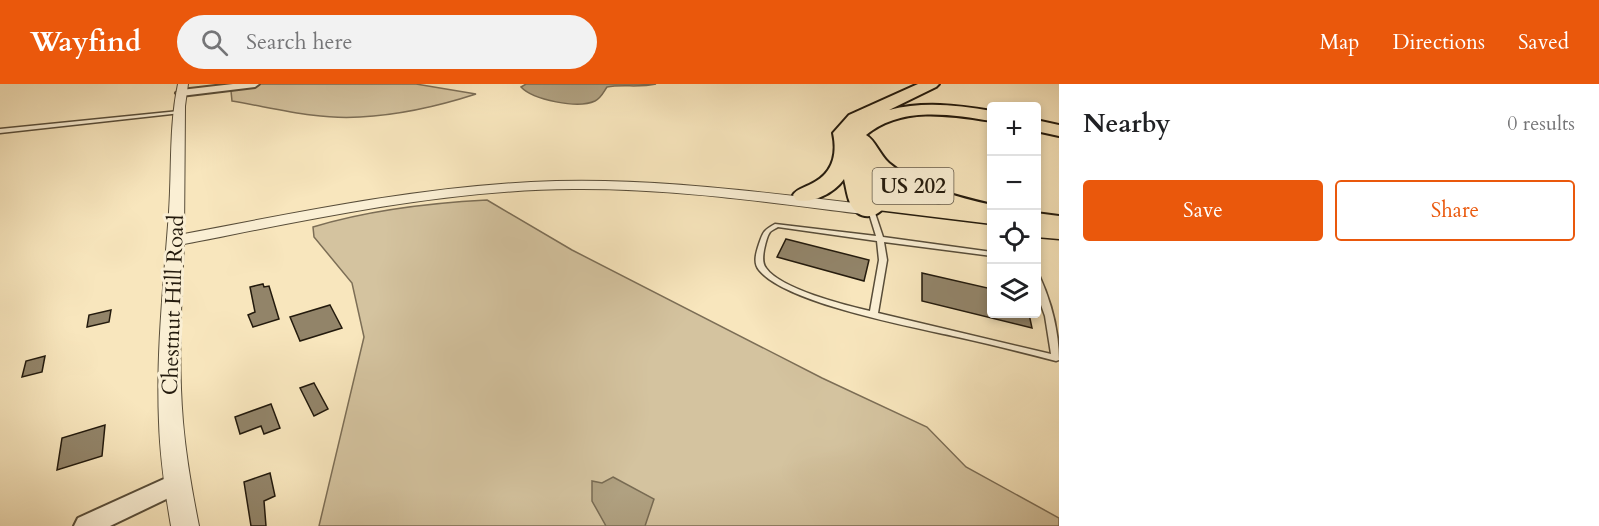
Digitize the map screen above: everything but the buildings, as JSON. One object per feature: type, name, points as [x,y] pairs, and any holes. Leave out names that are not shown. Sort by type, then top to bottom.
[{"type":"highway","points":[[869,205],[845,149],[842,133],[855,119],[931,84]]},
{"type":"highway","points":[[869,205],[856,145],[856,134],[863,128],[877,118],[914,111],[952,111],[987,115]]},
{"type":"highway","points":[[1041,126],[1059,131]]},
{"type":"highway","name":"US 202","points":[[863,128],[862,140],[869,154],[890,173],[945,200],[987,213]]},
{"type":"highway","points":[[804,195],[819,190],[834,181],[844,163],[845,149]]},
{"type":"highway","points":[[869,205],[987,214]]},
{"type":"highway","points":[[869,205],[987,223]]},
{"type":"highway","points":[[1041,222],[1059,224]]},
{"type":"highway","points":[[1041,230],[1059,232]]},
{"type":"street","points":[[182,89],[255,84]]},
{"type":"street","name":"Chestnut Hill Road","points":[[182,89],[179,112],[177,236],[170,313],[169,420],[175,484],[185,526]]},
{"type":"street","points":[[177,236],[390,193],[520,179],[660,180],[804,195],[869,205]]},
{"type":"street","points":[[177,236],[409,197],[533,186],[608,185],[672,188],[869,205]]},
{"type":"street","points":[[86,526],[175,484]]},
{"type":"lane","points":[[0,131],[179,112]]},
{"type":"lane","points":[[869,205],[880,239],[883,260],[873,315]]},
{"type":"lane","points":[[987,253],[777,225],[767,231],[758,258],[763,270],[781,283],[828,302],[873,315],[1056,358],[1049,316],[1041,292]]},
{"type":"shaded area","points":[[251,84],[416,84],[476,94],[404,112],[360,117],[328,117],[232,101],[231,91]]},
{"type":"shaded area","points":[[526,84],[656,84],[607,87],[595,101],[567,104],[535,96],[521,87]]},
{"type":"shaded area","points":[[487,200],[572,250],[822,378],[927,427],[966,467],[1059,518],[1059,526],[319,526],[364,337],[352,283],[314,237],[313,227],[399,208]]},
{"type":"shaded area","points":[[613,477],[654,499],[645,526],[606,526],[592,501],[592,481],[602,483]]}]
